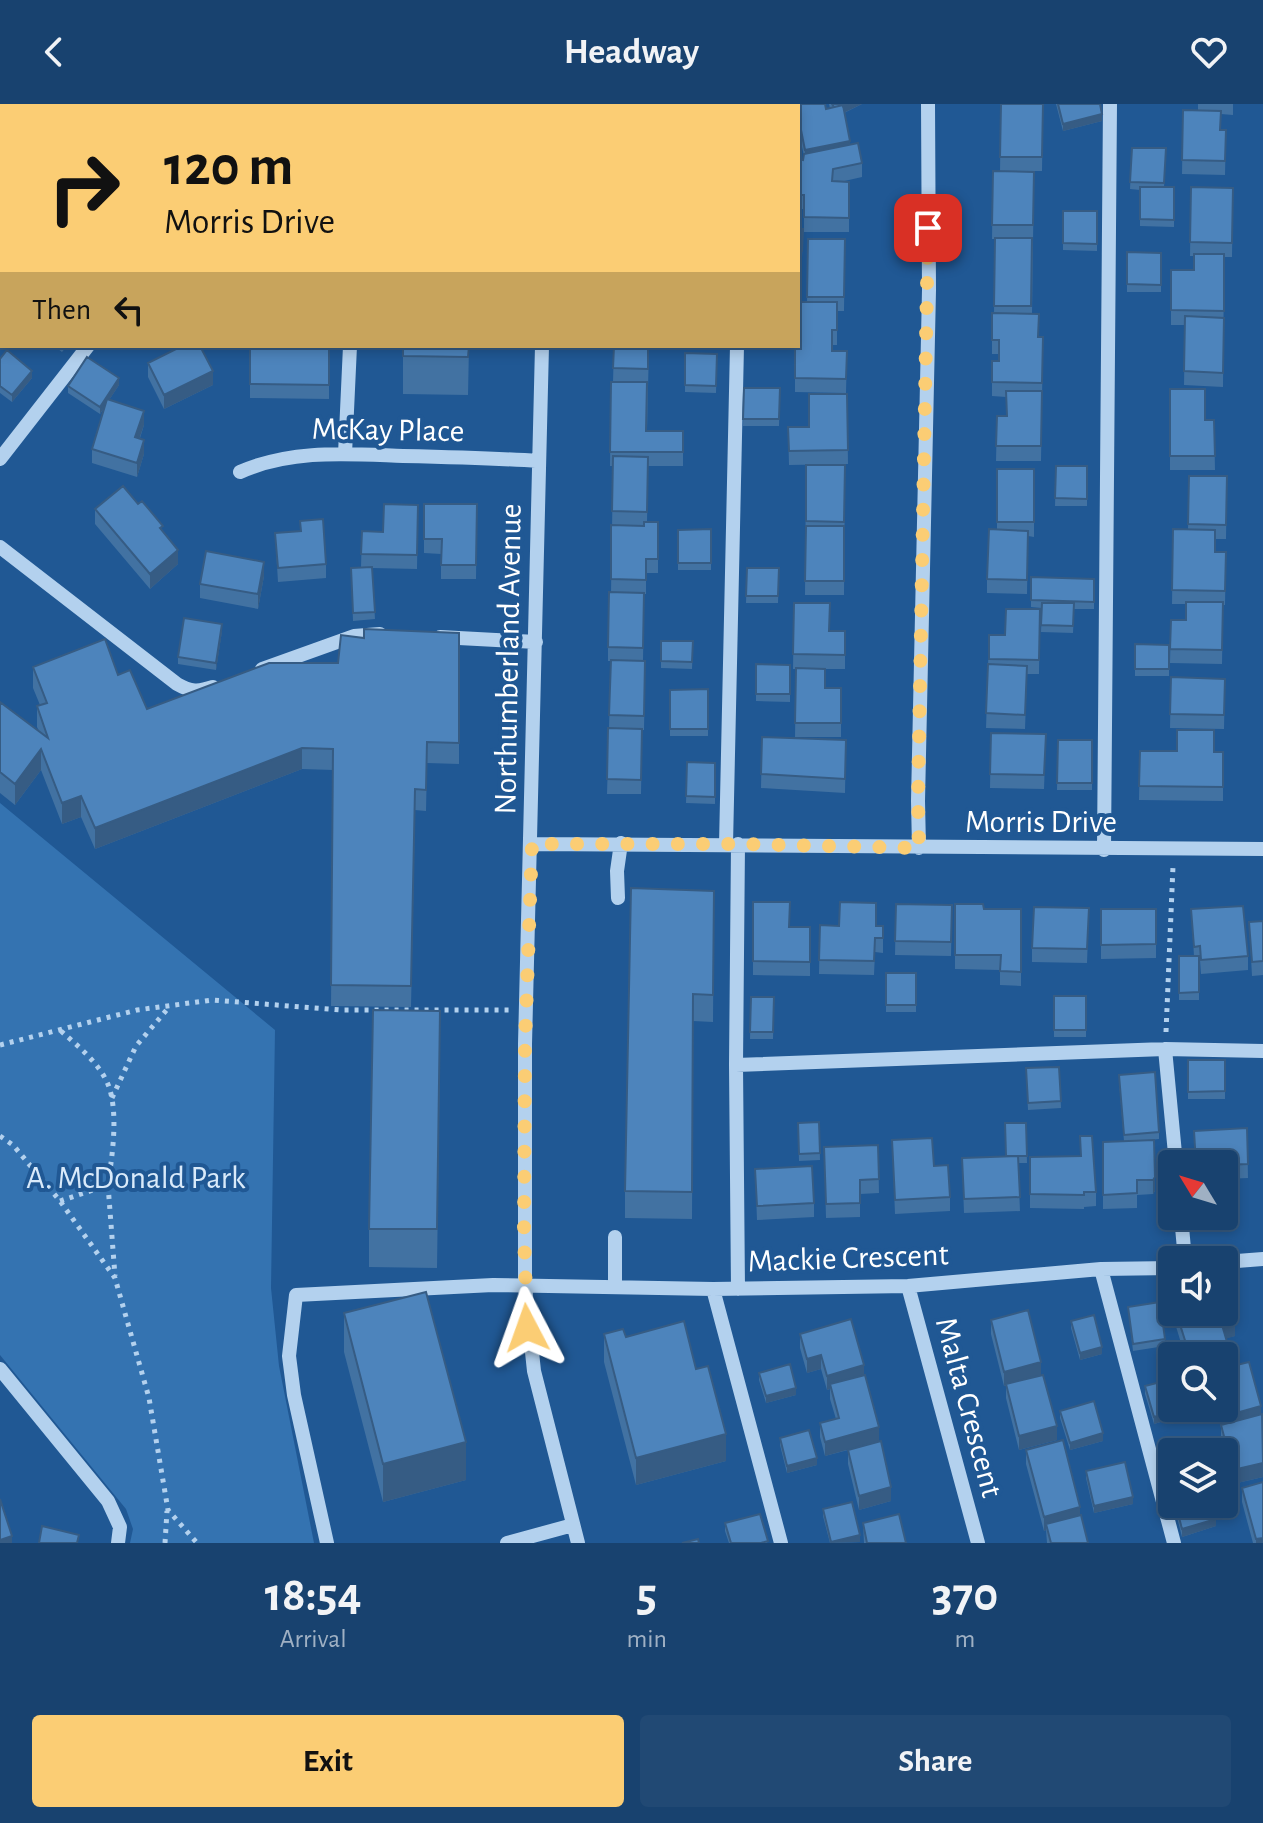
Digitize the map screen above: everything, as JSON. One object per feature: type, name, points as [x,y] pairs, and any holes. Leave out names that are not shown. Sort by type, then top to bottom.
[{"type":"street","points":[[919,848],[929,290],[928,104]]},
{"type":"street","points":[[1104,850],[1110,104]]},
{"type":"street","points":[[0,459],[86,348]]},
{"type":"street","points":[[345,454],[350,348]]},
{"type":"street","name":"Northumberland Avenue","points":[[542,348],[525,1044],[525,1286],[534,1371],[578,1543]]},
{"type":"street","points":[[737,348],[732,844],[738,1289]]},
{"type":"street","name":"McKay Place","points":[[240,472],[294,455],[539,461]]},
{"type":"street","points":[[0,547],[177,684],[187,690],[198,691],[223,683]]},
{"type":"street","points":[[251,672],[354,636],[401,635]]},
{"type":"street","points":[[431,636],[536,642]]},
{"type":"street","points":[[618,898],[617,871],[621,843]]},
{"type":"street","name":"Morris Drive","points":[[532,844],[1263,849]]},
{"type":"street","points":[[736,1065],[1165,1049],[1263,1051]]},
{"type":"street","points":[[1165,1049],[1175,1150]]},
{"type":"street","points":[[615,1237],[615,1287]]},
{"type":"street","points":[[1238,1261],[1263,1259]]},
{"type":"street","name":"Mackie Crescent","points":[[327,1543],[294,1395],[289,1356],[296,1295],[493,1285],[713,1289],[908,1286],[1101,1269],[1158,1268]]},
{"type":"street","points":[[1101,1269],[1174,1543]]},
{"type":"street","name":"Malta Crescent","points":[[908,1286],[978,1543]]},
{"type":"street","points":[[713,1289],[781,1543]]},
{"type":"street","points":[[0,1369],[108,1501],[120,1527],[118,1543]]},
{"type":"street","points":[[507,1543],[573,1525]]},
{"type":"path","points":[[1165,1049],[1174,847]]},
{"type":"path","points":[[0,1045],[137,1010],[212,1000],[341,1010],[498,1009]]},
{"type":"path","points":[[111,1099],[136,1046],[171,1006]]},
{"type":"path","points":[[61,1031],[87,1054],[109,1087],[113,1112],[108,1185],[115,1278],[149,1398],[168,1510],[165,1543]]},
{"type":"path","points":[[0,1136],[13,1145],[60,1201],[115,1278]]},
{"type":"path","points":[[60,1201],[108,1185]]},
{"type":"path","points":[[168,1510],[197,1543]]},
{"type":"green space","name":"A. McDonald Park","points":[[0,803],[275,1030],[271,1288],[279,1366],[314,1543],[130,1543],[133,1529],[126,1509],[0,1355]]},
{"type":"building","points":[[800,104],[825,104],[826,109],[843,105],[850,141],[805,150]]},
{"type":"building","points":[[1001,104],[1043,104],[1042,157],[1000,157]]},
{"type":"building","points":[[1058,104],[1100,104],[1102,114],[1063,124]]},
{"type":"building","points":[[1183,110],[1221,111],[1220,130],[1226,130],[1225,161],[1182,160]]},
{"type":"building","points":[[858,143],[862,163],[833,169],[832,181],[849,182],[849,218],[804,217],[804,195],[800,195],[800,159],[803,160],[804,154]]},
{"type":"building","points":[[1132,148],[1166,148],[1164,183],[1130,182]]},
{"type":"building","points":[[993,171],[1034,172],[1033,225],[992,225]]},
{"type":"building","points":[[1140,187],[1174,187],[1174,220],[1140,219]]},
{"type":"building","points":[[1191,187],[1233,188],[1232,243],[1190,242]]},
{"type":"building","points":[[1063,211],[1097,211],[1097,244],[1063,243]]},
{"type":"building","points":[[800,229],[803,229],[800,251]]},
{"type":"building","points":[[995,238],[1032,238],[1031,306],[994,306]]},
{"type":"building","points":[[808,239],[845,239],[844,297],[807,297]]},
{"type":"building","points":[[1127,252],[1161,253],[1161,285],[1127,284]]},
{"type":"building","points":[[1194,254],[1224,254],[1224,311],[1171,310],[1171,270],[1194,270]]},
{"type":"building","points":[[800,302],[837,302],[837,330],[832,330],[832,351],[847,351],[846,379],[795,378],[795,348],[800,348]]},
{"type":"building","points":[[992,313],[1039,314],[1038,337],[1043,337],[1042,383],[992,382],[992,361],[999,361],[999,340],[992,340]]},
{"type":"building","points":[[1185,316],[1224,318],[1223,373],[1184,371]]},
{"type":"building","points":[[178,348],[201,348],[213,371],[164,395],[148,363]]},
{"type":"building","points":[[250,348],[329,348],[329,385],[250,384]]},
{"type":"building","points":[[403,348],[469,348],[468,357],[403,356]]},
{"type":"building","points":[[614,348],[648,348],[648,369],[613,368]]},
{"type":"building","points":[[7,350],[32,371],[12,395],[0,386],[0,359]]},
{"type":"building","points":[[685,353],[717,354],[716,386],[685,385]]},
{"type":"building","points":[[87,357],[119,378],[100,407],[68,386]]},
{"type":"building","points":[[611,382],[647,382],[646,431],[683,431],[683,452],[610,452]]},
{"type":"building","points":[[744,388],[780,388],[779,419],[743,419]]},
{"type":"building","points":[[1170,389],[1205,389],[1205,420],[1214,420],[1215,456],[1170,456]]},
{"type":"building","points":[[1006,391],[1042,391],[1041,446],[996,446],[997,416],[1007,416]]},
{"type":"building","points":[[809,394],[847,394],[848,450],[789,451],[788,427],[809,427]]},
{"type":"building","points":[[107,399],[144,411],[135,437],[144,440],[137,463],[92,449]]},
{"type":"building","points":[[613,456],[648,457],[647,512],[612,511]]},
{"type":"building","points":[[806,465],[845,465],[844,522],[806,521]]},
{"type":"building","points":[[1056,466],[1087,466],[1087,499],[1055,498]]},
{"type":"building","points":[[997,469],[1034,469],[1034,522],[997,522]]},
{"type":"building","points":[[1189,476],[1227,476],[1226,525],[1188,524]]},
{"type":"building","points":[[123,486],[138,504],[142,501],[178,550],[150,574],[95,509]]},
{"type":"building","points":[[384,504],[418,505],[417,555],[361,554],[362,531],[383,532]]},
{"type":"building","points":[[424,504],[477,504],[476,565],[441,565],[442,539],[424,539]]},
{"type":"building","points":[[323,519],[326,564],[278,568],[275,533],[301,531],[300,521]]},
{"type":"building","points":[[644,522],[658,522],[658,559],[646,559],[646,580],[611,579],[611,525],[644,526]]},
{"type":"building","points":[[806,526],[844,526],[844,581],[805,581]]},
{"type":"building","points":[[711,529],[711,563],[678,563],[678,530]]},
{"type":"building","points":[[989,529],[1028,531],[1027,580],[987,579]]},
{"type":"building","points":[[1173,529],[1215,530],[1215,552],[1226,552],[1225,591],[1172,590]]},
{"type":"building","points":[[206,551],[264,562],[258,594],[200,584]]},
{"type":"building","points":[[372,567],[375,612],[353,613],[351,568]]},
{"type":"building","points":[[747,568],[779,568],[778,596],[746,596]]},
{"type":"building","points":[[1031,577],[1094,579],[1094,602],[1031,600]]},
{"type":"building","points":[[609,592],[644,593],[643,648],[608,647]]},
{"type":"building","points":[[1186,602],[1223,602],[1222,650],[1170,649],[1171,620],[1186,620]]},
{"type":"building","points":[[794,603],[830,603],[829,631],[845,631],[845,655],[793,654]]},
{"type":"building","points":[[1042,603],[1074,603],[1073,626],[1041,625]]},
{"type":"building","points":[[1006,609],[1040,609],[1039,660],[989,659],[989,635],[1005,635]]},
{"type":"building","points":[[184,618],[222,624],[216,663],[178,657]]},
{"type":"building","points":[[364,629],[459,633],[459,743],[427,742],[426,790],[415,789],[411,986],[331,985],[333,749],[302,748],[95,828],[81,796],[62,803],[41,749],[15,784],[0,772],[0,702],[48,738],[37,706],[47,703],[33,667],[105,639],[118,675],[130,670],[147,709],[269,663],[338,663],[341,635],[364,638]]},
{"type":"building","points":[[661,641],[693,641],[692,662],[661,661]]},
{"type":"building","points":[[1135,644],[1169,645],[1169,669],[1135,669]]},
{"type":"building","points":[[611,660],[645,661],[644,716],[609,715]]},
{"type":"building","points":[[756,664],[790,665],[790,694],[756,694]]},
{"type":"building","points":[[988,664],[1027,666],[1025,715],[986,713]]},
{"type":"building","points":[[796,668],[825,669],[825,688],[841,688],[841,723],[795,723]]},
{"type":"building","points":[[1171,677],[1225,679],[1224,715],[1170,714]]},
{"type":"building","points":[[708,689],[708,729],[670,729],[670,690]]},
{"type":"building","points":[[608,728],[642,729],[641,780],[607,779]]},
{"type":"building","points":[[1177,730],[1214,730],[1214,752],[1223,752],[1223,787],[1139,786],[1140,751],[1177,751]]},
{"type":"building","points":[[991,733],[1046,734],[1044,775],[990,774]]},
{"type":"building","points":[[762,737],[846,740],[845,779],[761,774]]},
{"type":"building","points":[[1058,740],[1092,740],[1092,783],[1057,783]]},
{"type":"building","points":[[687,762],[715,763],[715,797],[686,796]]},
{"type":"building","points":[[631,888],[714,891],[713,995],[693,994],[692,1192],[625,1191]]},
{"type":"building","points":[[753,902],[790,902],[789,927],[810,927],[810,962],[753,961]]},
{"type":"building","points":[[840,902],[876,903],[876,926],[883,926],[883,938],[875,938],[874,961],[819,960],[820,925],[839,926]]},
{"type":"building","points":[[896,904],[952,905],[951,942],[895,941]]},
{"type":"building","points":[[955,904],[983,904],[984,909],[1021,909],[1021,972],[1000,971],[1001,955],[955,955]]},
{"type":"building","points":[[1243,906],[1248,956],[1201,960],[1200,946],[1194,947],[1191,909]]},
{"type":"building","points":[[1034,907],[1089,908],[1087,949],[1032,948]]},
{"type":"building","points":[[1101,909],[1156,909],[1156,944],[1101,945]]},
{"type":"building","points":[[1263,921],[1263,961],[1252,962],[1249,922]]},
{"type":"building","points":[[1179,956],[1199,956],[1199,992],[1179,993]]},
{"type":"building","points":[[886,973],[916,973],[916,1005],[886,1005]]},
{"type":"building","points":[[1054,996],[1086,996],[1086,1030],[1054,1030]]},
{"type":"building","points":[[751,997],[774,997],[773,1032],[750,1032]]},
{"type":"building","points":[[373,1010],[440,1011],[437,1229],[369,1229]]},
{"type":"building","points":[[1188,1060],[1225,1060],[1225,1091],[1188,1092]]},
{"type":"building","points":[[1059,1067],[1061,1101],[1028,1103],[1026,1068]]},
{"type":"building","points":[[1155,1072],[1159,1132],[1124,1135],[1119,1075]]},
{"type":"building","points":[[819,1122],[820,1153],[799,1154],[798,1123]]},
{"type":"building","points":[[1005,1123],[1026,1123],[1027,1156],[1006,1156]]},
{"type":"building","points":[[1247,1128],[1248,1164],[1238,1164],[1238,1150],[1195,1150],[1194,1131]]},
{"type":"building","points":[[1080,1136],[1092,1136],[1096,1192],[1084,1192],[1084,1195],[1030,1194],[1030,1157],[1081,1156]]},
{"type":"building","points":[[932,1138],[934,1166],[948,1165],[950,1197],[895,1200],[892,1140]]},
{"type":"building","points":[[1154,1140],[1153,1180],[1137,1180],[1137,1193],[1103,1195],[1103,1142]]},
{"type":"building","points":[[878,1145],[879,1179],[860,1180],[860,1203],[826,1204],[824,1147]]},
{"type":"building","points":[[1018,1156],[1020,1197],[964,1199],[962,1158]]},
{"type":"building","points":[[812,1166],[814,1203],[757,1206],[755,1169]]},
{"type":"building","points":[[426,1292],[466,1442],[383,1464],[344,1313]]},
{"type":"building","points":[[1158,1302],[1158,1326],[1163,1326],[1165,1339],[1133,1344],[1128,1307]]},
{"type":"building","points":[[1028,1310],[1041,1362],[1004,1372],[991,1320]]},
{"type":"building","points":[[1094,1315],[1102,1347],[1080,1353],[1071,1321]]},
{"type":"building","points":[[851,1319],[864,1365],[827,1376],[821,1355],[807,1359],[800,1334]]},
{"type":"building","points":[[684,1321],[696,1369],[708,1366],[726,1434],[636,1458],[604,1334],[623,1329],[626,1337]]},
{"type":"building","points":[[1180,1326],[1222,1326],[1227,1342],[1186,1342]]},
{"type":"building","points":[[1249,1362],[1261,1406],[1238,1412],[1238,1365]]},
{"type":"building","points":[[790,1364],[796,1388],[766,1396],[759,1373]]},
{"type":"building","points":[[865,1375],[879,1427],[825,1442],[820,1423],[839,1418],[830,1384]]},
{"type":"building","points":[[1043,1375],[1057,1426],[1019,1436],[1006,1384]]},
{"type":"building","points":[[1158,1383],[1158,1416],[1154,1417],[1145,1386]]},
{"type":"building","points":[[1094,1401],[1103,1433],[1070,1443],[1060,1411]]},
{"type":"building","points":[[1262,1414],[1263,1463],[1238,1469],[1238,1438],[1224,1438],[1221,1425]]},
{"type":"building","points":[[809,1430],[817,1458],[787,1466],[780,1438]]},
{"type":"building","points":[[1063,1440],[1080,1507],[1044,1517],[1026,1450]]},
{"type":"building","points":[[881,1441],[891,1487],[859,1496],[848,1450]]},
{"type":"building","points":[[1125,1462],[1133,1497],[1094,1506],[1086,1471]]},
{"type":"building","points":[[1263,1482],[1263,1538],[1256,1539],[1242,1488]]},
{"type":"building","points":[[0,1499],[12,1536],[0,1540]]},
{"type":"building","points":[[852,1502],[860,1535],[831,1542],[823,1509]]},
{"type":"building","points":[[760,1514],[768,1541],[731,1543],[725,1523]]},
{"type":"building","points":[[899,1514],[906,1543],[867,1543],[863,1523]]},
{"type":"building","points":[[1081,1515],[1088,1543],[1051,1543],[1046,1524]]},
{"type":"building","points":[[1179,1518],[1216,1518],[1216,1519],[1182,1529]]},
{"type":"building","points":[[42,1526],[79,1535],[77,1543],[39,1543]]},
{"type":"route","points":[[527,1328],[525,1044],[532,844],[919,848],[928,228]]}]
